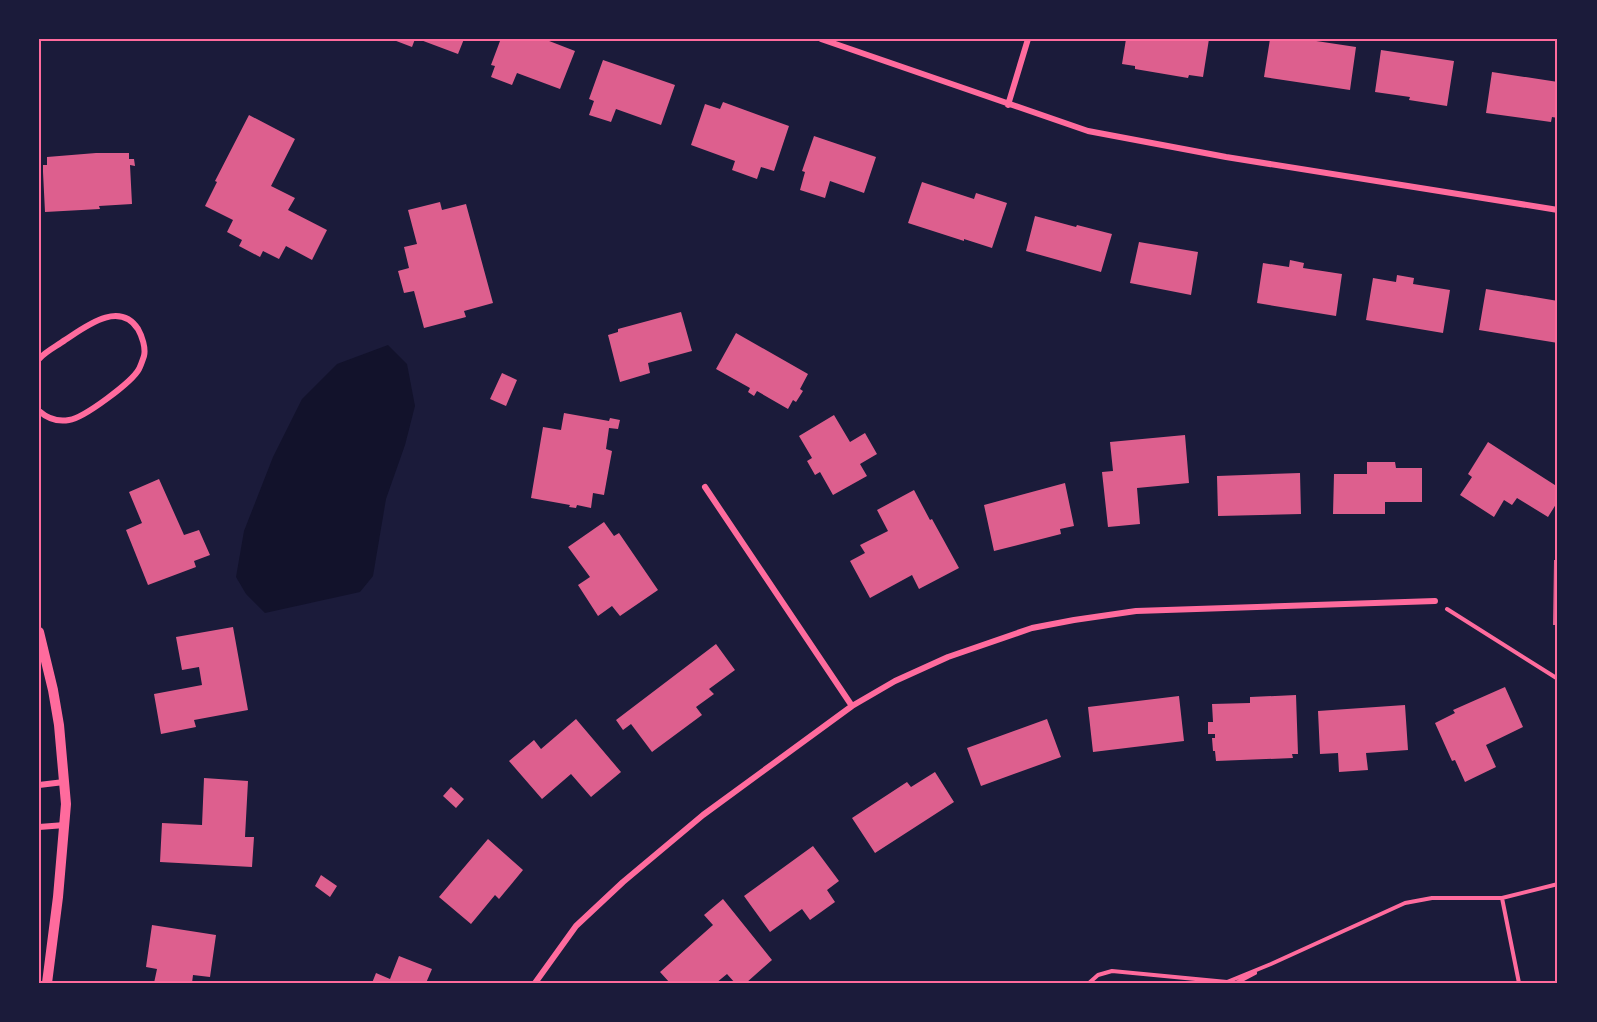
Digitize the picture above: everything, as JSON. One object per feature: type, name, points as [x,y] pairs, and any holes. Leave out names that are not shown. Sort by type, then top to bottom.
[{"type":"street","points":[[820,39],[1088,131],[1140,142],[1558,210]]},
{"type":"street","points":[[1008,105],[1028,39]]},
{"type":"street","points":[[39,359],[97,319],[114,316],[127,318],[137,328],[145,353],[139,369],[127,383],[79,416],[70,420],[57,420],[39,411]]},
{"type":"street","points":[[705,487],[852,706]]},
{"type":"street","points":[[535,983],[576,926],[623,882],[703,815],[852,706],[895,681],[948,657],[1032,628],[1146,611],[1435,601]]},
{"type":"street","points":[[39,632],[59,725],[66,825],[47,983]]},
{"type":"street","points":[[39,785],[64,782]]},
{"type":"street","points":[[39,827],[66,825]]},
{"type":"path","points":[[1435,601],[1558,679]]},
{"type":"path","points":[[1089,983],[1098,975],[1112,971],[1227,982],[1405,903],[1432,898],[1502,898],[1558,884]]},
{"type":"path","points":[[1502,898],[1519,983]]},
{"type":"path","points":[[1236,983],[1271,964]]},
{"type":"shaded area","points":[[388,345],[407,364],[415,406],[405,445],[386,499],[373,576],[360,592],[265,613],[246,594],[236,577],[244,531],[273,457],[302,399],[337,364]]},
{"type":"building","points":[[391,39],[415,39],[412,47]]},
{"type":"building","points":[[418,39],[464,39],[458,54]]},
{"type":"building","points":[[495,39],[544,39],[575,51],[560,89],[517,73],[512,85],[491,77],[495,66],[491,65],[500,41]]},
{"type":"building","points":[[1126,39],[1209,39],[1203,77],[1189,75],[1188,78],[1135,69],[1135,66],[1122,64]]},
{"type":"building","points":[[1270,39],[1303,39],[1356,47],[1350,90],[1264,77]]},
{"type":"building","points":[[1381,50],[1454,61],[1447,106],[1375,92]]},
{"type":"building","points":[[603,60],[675,85],[661,125],[616,109],[611,122],[589,115],[594,101],[589,99]]},
{"type":"building","points":[[1492,72],[1558,82],[1558,118],[1552,117],[1551,122],[1486,113]]},
{"type":"building","points":[[723,102],[789,126],[774,171],[761,167],[757,179],[732,170],[735,161],[691,145],[705,104],[720,109]]},
{"type":"building","points":[[249,115],[295,139],[271,186],[295,198],[288,210],[327,230],[312,260],[286,246],[279,259],[263,251],[260,257],[239,246],[242,240],[227,232],[233,220],[205,206],[217,182],[215,181]]},
{"type":"building","points":[[814,136],[876,157],[864,193],[830,181],[825,198],[800,190],[805,172],[802,171]]},
{"type":"building","points":[[129,153],[129,159],[134,159],[135,166],[130,165],[132,204],[99,206],[100,209],[45,212],[43,165],[47,165],[47,157]]},
{"type":"building","points":[[922,182],[974,199],[976,193],[1007,203],[992,248],[908,223]]},
{"type":"building","points":[[440,202],[442,210],[466,204],[493,303],[464,311],[466,317],[424,328],[414,291],[404,293],[398,271],[409,268],[404,247],[417,244],[408,210]]},
{"type":"building","points":[[1035,216],[1112,234],[1101,272],[1026,251]]},
{"type":"building","points":[[1139,242],[1198,252],[1191,295],[1130,283]]},
{"type":"building","points":[[1290,260],[1304,263],[1303,268],[1342,274],[1336,316],[1257,303],[1263,263],[1289,267]]},
{"type":"building","points":[[1397,275],[1414,278],[1413,284],[1450,290],[1443,333],[1366,320],[1373,278],[1396,282]]},
{"type":"building","points":[[1486,289],[1558,301],[1558,343],[1479,330]]},
{"type":"building","points":[[681,312],[692,351],[648,363],[650,373],[620,382],[608,335],[618,332],[618,329]]},
{"type":"building","points":[[736,333],[808,374],[800,389],[803,391],[796,402],[793,400],[788,409],[757,391],[754,396],[748,392],[750,388],[716,369]]},
{"type":"building","points":[[502,373],[517,380],[506,406],[490,399]]},
{"type":"building","points":[[564,413],[609,421],[610,418],[620,420],[618,429],[609,428],[606,449],[612,451],[604,495],[593,493],[591,508],[577,505],[576,508],[569,507],[570,505],[531,498],[543,427],[561,430]]},
{"type":"building","points":[[834,415],[850,442],[865,433],[877,454],[860,464],[867,476],[833,495],[820,472],[815,475],[807,461],[812,458],[799,436]]},
{"type":"building","points":[[1185,435],[1189,483],[1137,488],[1140,524],[1108,527],[1102,472],[1113,471],[1110,442]]},
{"type":"building","points":[[1488,442],[1558,487],[1558,501],[1548,517],[1517,498],[1512,505],[1504,500],[1494,517],[1460,495],[1472,477],[1468,474]]},
{"type":"building","points":[[1367,462],[1395,462],[1396,468],[1422,468],[1422,502],[1385,502],[1385,514],[1333,514],[1334,474],[1367,474]]},
{"type":"building","points":[[1300,473],[1301,514],[1218,516],[1217,476]]},
{"type":"building","points":[[159,479],[184,535],[199,530],[210,555],[194,561],[196,567],[148,585],[126,530],[142,523],[129,492]]},
{"type":"building","points":[[1065,483],[1074,526],[1060,529],[1061,534],[994,551],[984,505]]},
{"type":"building","points":[[914,490],[959,568],[919,589],[912,575],[870,598],[850,561],[865,553],[860,545],[888,531],[877,510]]},
{"type":"building","points":[[604,522],[614,536],[619,533],[658,590],[620,616],[612,606],[598,616],[578,585],[590,577],[568,547]]},
{"type":"building","points":[[1554,560],[1558,560],[1558,625],[1553,625]]},
{"type":"building","points":[[233,627],[248,710],[194,720],[196,727],[161,734],[154,694],[202,685],[199,667],[182,670],[176,637]]},
{"type":"building","points":[[716,644],[735,670],[709,689],[714,694],[696,707],[702,715],[652,752],[631,724],[623,730],[616,720]]},
{"type":"building","points":[[1505,687],[1523,727],[1486,745],[1496,767],[1465,782],[1455,760],[1452,761],[1435,723],[1455,713],[1453,710]]},
{"type":"building","points":[[1296,695],[1298,754],[1292,754],[1293,758],[1216,761],[1212,738],[1215,738],[1215,734],[1208,734],[1208,722],[1213,722],[1212,704],[1250,703],[1250,697]]},
{"type":"building","points":[[1179,696],[1184,741],[1093,752],[1088,707]]},
{"type":"building","points":[[1405,705],[1408,750],[1366,753],[1368,770],[1339,772],[1338,753],[1320,754],[1318,711]]},
{"type":"building","points":[[576,719],[621,772],[591,797],[571,774],[542,799],[509,761],[534,740],[541,749]]},
{"type":"building","points":[[1047,719],[1061,757],[981,786],[967,748]]},
{"type":"building","points":[[935,772],[954,802],[875,853],[852,818],[907,782],[911,787]]},
{"type":"building","points":[[204,778],[248,781],[245,837],[254,837],[252,867],[160,862],[162,823],[202,825]]},
{"type":"building","points":[[451,787],[464,799],[456,808],[443,796]]},
{"type":"building","points":[[488,839],[523,870],[499,899],[495,895],[471,924],[439,897]]},
{"type":"building","points":[[813,846],[839,881],[827,890],[835,902],[810,920],[802,909],[770,932],[744,896]]},
{"type":"building","points":[[321,875],[337,886],[330,897],[315,886]]},
{"type":"building","points":[[723,899],[772,960],[746,983],[735,983],[727,974],[716,983],[670,983],[660,972],[713,925],[704,915]]},
{"type":"building","points":[[152,925],[216,935],[210,977],[193,975],[192,983],[154,983],[157,969],[146,967]]},
{"type":"building","points":[[399,956],[432,969],[426,983],[372,983],[376,973],[390,979]]}]
